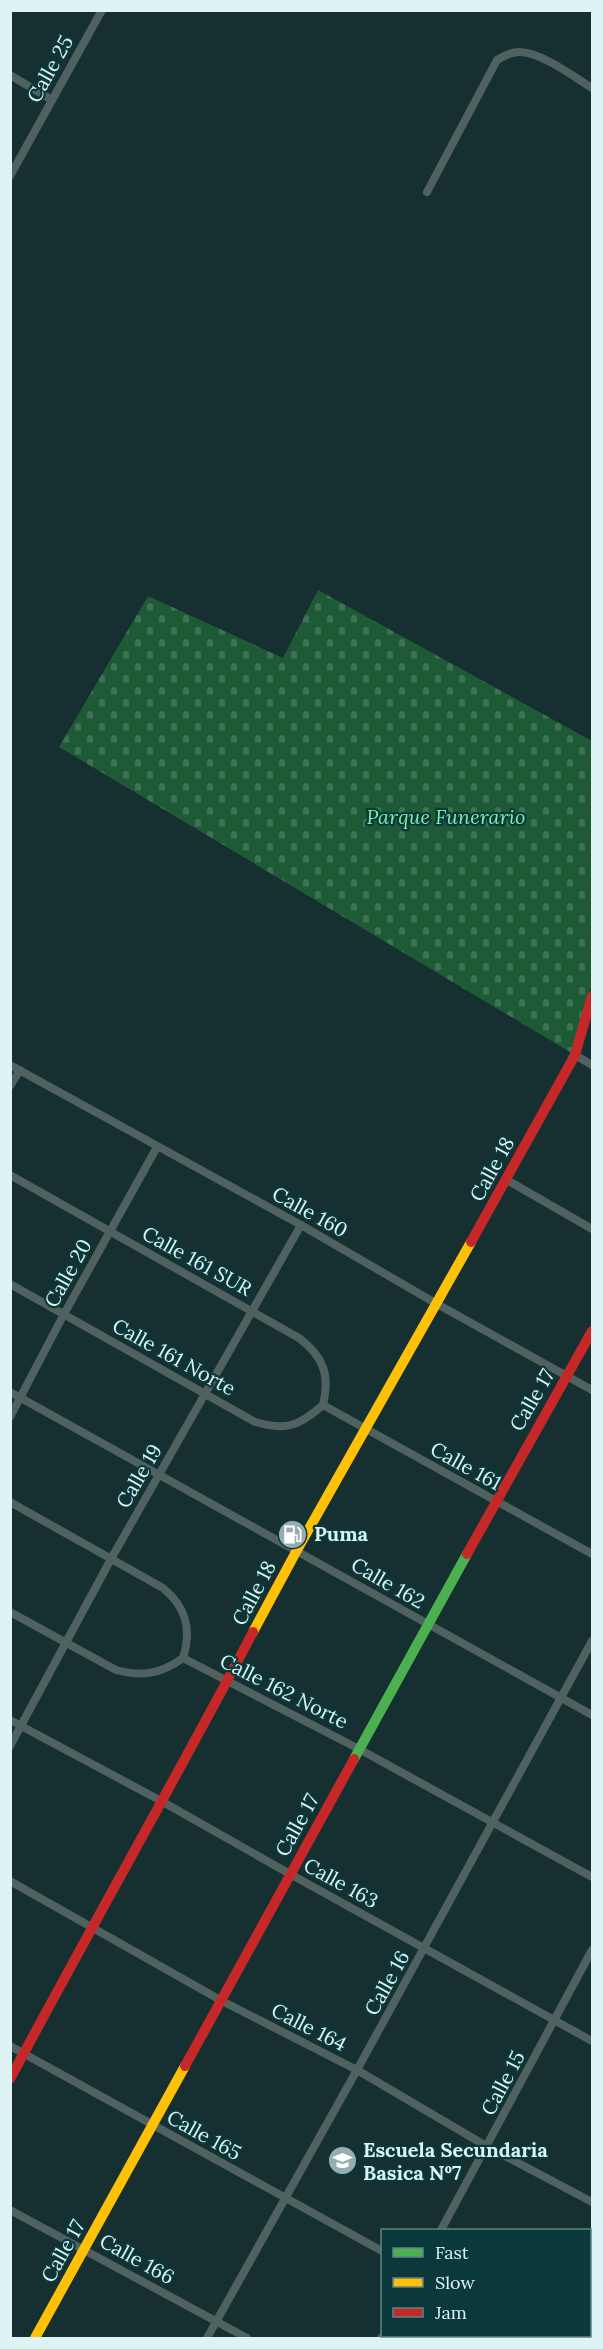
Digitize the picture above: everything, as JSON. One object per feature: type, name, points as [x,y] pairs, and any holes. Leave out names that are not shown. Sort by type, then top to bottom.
[{"type":"street","name":"Calle 25","points":[[10,176],[102,10]]},
{"type":"street","points":[[428,192],[497,60],[518,52],[534,54],[592,88]]},
{"type":"street","points":[[10,75],[52,100]]},
{"type":"street","name":"Calle 18","points":[[10,2079],[91,1927],[163,1802],[297,1550],[507,1180],[575,1055],[592,996]]},
{"type":"street","points":[[575,1055],[592,1065]]},
{"type":"street","name":"Calle 160","points":[[10,1065],[301,1225],[592,1390]]},
{"type":"street","points":[[10,1086],[20,1070]]},
{"type":"street","name":"Calle 20","points":[[10,1417],[64,1314],[157,1147]]},
{"type":"street","name":"Calle 161 SUR","points":[[10,1175],[251,1310],[314,1349],[322,1360],[326,1380],[323,1405]]},
{"type":"street","points":[[507,1180],[592,1229]]},
{"type":"street","name":"Calle 19","points":[[10,1746],[111,1559],[301,1225]]},
{"type":"street","name":"Calle 161 Norte","points":[[10,1284],[255,1422],[287,1427],[301,1422],[323,1405]]},
{"type":"street","name":"Calle 17","points":[[35,2338],[592,1331]]},
{"type":"street","name":"Calle 162","points":[[10,1392],[592,1715]]},
{"type":"street","name":"Calle 161","points":[[323,1405],[592,1554]]},
{"type":"street","points":[[10,1502],[163,1588],[174,1597],[183,1611],[188,1643],[183,1658],[159,1672],[132,1674],[116,1670],[10,1612]]},
{"type":"street","name":"Calle 16","points":[[207,2338],[425,1948],[592,1641]]},
{"type":"street","name":"Calle 162 Norte","points":[[183,1658],[360,1749],[592,1877]]},
{"type":"street","name":"Calle 163","points":[[10,1720],[163,1802],[592,2040]]},
{"type":"street","name":"Calle 164","points":[[10,1881],[222,2001],[357,2070],[488,2147],[592,2202]]},
{"type":"street","name":"Calle 15","points":[[442,2229],[488,2147],[592,1950]]},
{"type":"street","name":"Calle 165","points":[[10,2046],[381,2250]]},
{"type":"street","name":"Calle 166","points":[[10,2210],[247,2338]]},
{"type":"green space","name":"Parque Funerario","points":[[318,590],[592,741],[592,986],[588,993],[575,1055],[59,747],[148,596],[283,658]]},
{"type":"traffic: fast","points":[[354,1759],[467,1554]]},
{"type":"traffic: slow","points":[[253,1632],[471,1242]]},
{"type":"traffic: slow","points":[[35,2338],[185,2066]]},
{"type":"traffic: jam","points":[[471,1242],[575,1055],[592,996]]},
{"type":"traffic: jam","points":[[467,1554],[592,1331]]},
{"type":"traffic: jam","points":[[10,2079],[253,1632]]},
{"type":"traffic: jam","points":[[185,2066],[354,1759]]},
{"type":"place","name":"Puma","points":[[293,1534]]},
{"type":"place","name":"Escuela Secundaria Basica Nº7","points":[[342,2161]]}]
